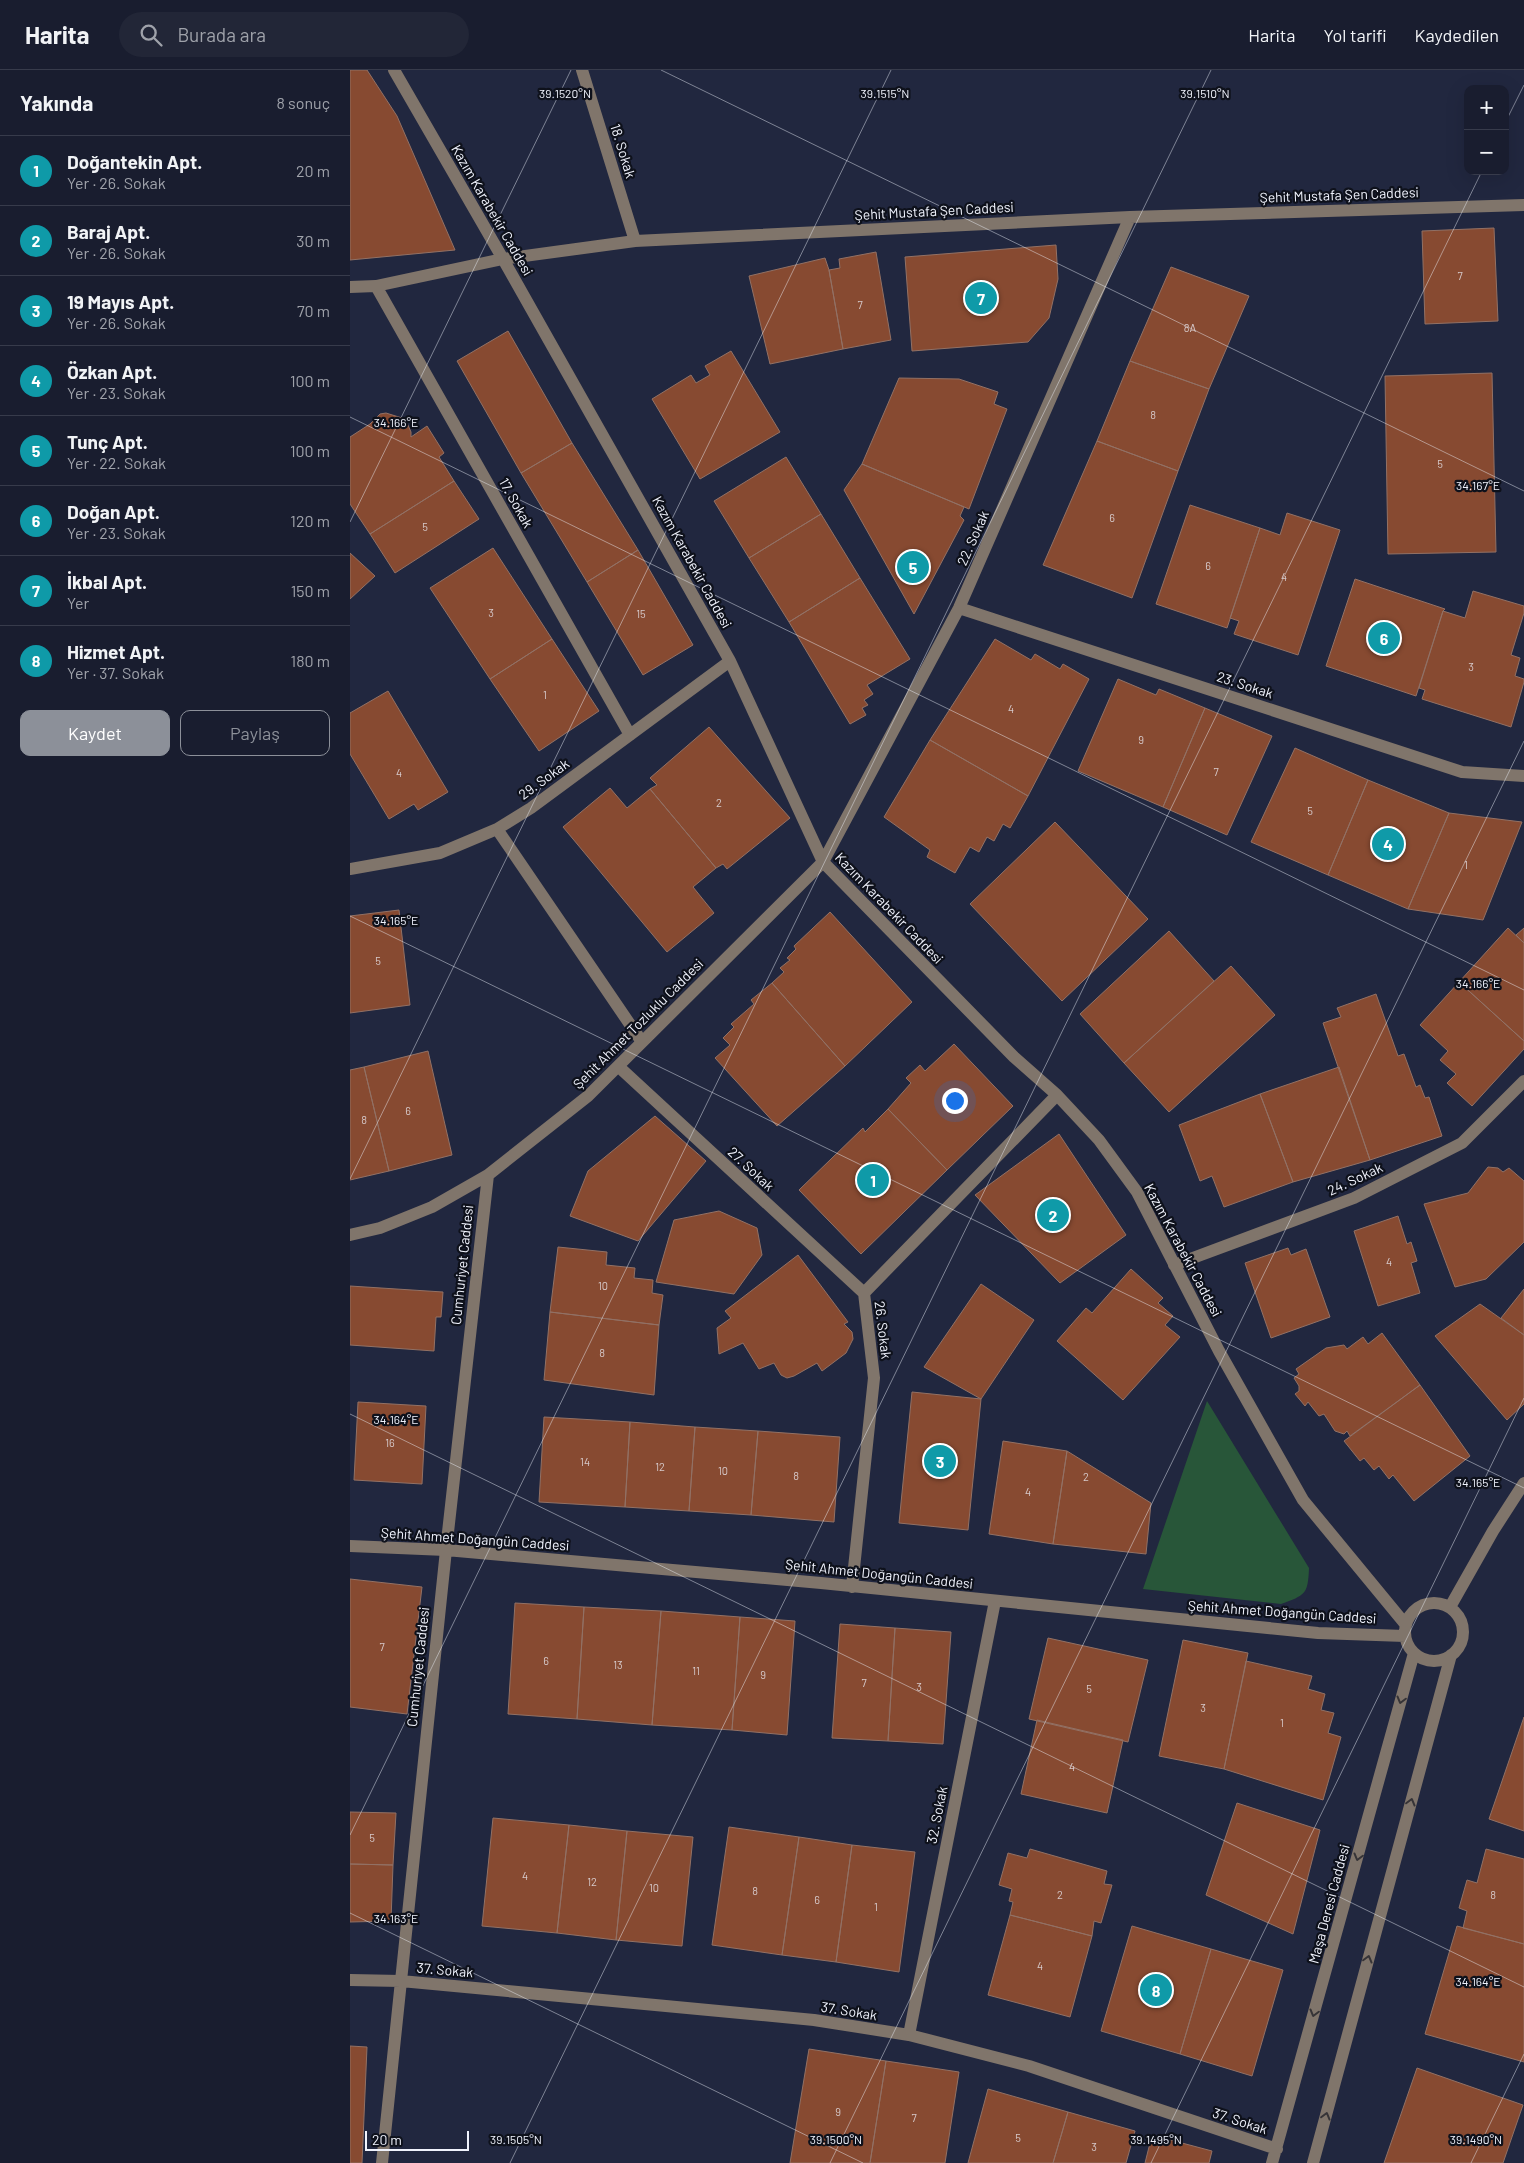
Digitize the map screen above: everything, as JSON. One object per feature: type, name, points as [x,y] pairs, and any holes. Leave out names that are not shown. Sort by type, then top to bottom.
[{"type":"street","name":"Kazım Karabekir Caddesi","points":[[394,70],[730,661],[823,862],[1014,1057],[1057,1096],[1099,1140],[1137,1192],[1219,1351],[1302,1500],[1406,1631]]},
{"type":"street","name":"18. Sokak","points":[[582,70],[635,241]]},
{"type":"street","name":"Şehit Mustafa Şen Caddesi","points":[[350,288],[376,286],[503,259],[635,241],[1130,217],[1524,205]]},
{"type":"street","name":"22. Sokak","points":[[823,862],[959,608],[1130,217]]},
{"type":"street","name":"17. Sokak","points":[[376,286],[630,735]]},
{"type":"street","name":"23. Sokak","points":[[959,608],[1462,772],[1524,776]]},
{"type":"street","name":"29. Sokak","points":[[350,869],[440,853],[497,829],[531,808],[730,661]]},
{"type":"street","points":[[497,829],[642,1042]]},
{"type":"street","name":"Şehit Ahmet Tozluklu Caddesi","points":[[350,1235],[380,1228],[432,1207],[488,1175],[588,1096],[823,862]]},
{"type":"street","name":"27. Sokak","points":[[619,1067],[864,1293]]},
{"type":"street","name":"24. Sokak","points":[[1174,1265],[1354,1198],[1462,1143],[1524,1081]]},
{"type":"street","name":"26. Sokak","points":[[852,1586],[874,1378],[864,1293],[1057,1096]]},
{"type":"street","name":"Cumhuriyet Caddesi","points":[[382,2163],[446,1550],[488,1175]]},
{"type":"street","points":[[1450,1607],[1493,1531],[1524,1482]]},
{"type":"street","name":"Şehit Ahmet Doğangün Caddesi","points":[[350,1546],[446,1550],[852,1586],[1318,1633],[1406,1631]]},
{"type":"street","name":"32. Sokak","points":[[909,2036],[994,1601]]},
{"type":"street","points":[[1432,1602],[1450,1607],[1462,1622],[1463,1631],[1458,1649],[1451,1655],[1432,1661],[1414,1653],[1408,1645],[1406,1631],[1409,1616],[1423,1604],[1432,1602]]},
{"type":"street","name":"Maşa Deresi Caddesi","points":[[1272,2163],[1414,1653]]},
{"type":"street","points":[[1313,2163],[1451,1655]]},
{"type":"street","name":"37. Sokak","points":[[350,1980],[401,1981],[814,2020],[909,2036],[1029,2066],[1277,2149]]},
{"type":"green space","points":[[1207,1401],[1309,1568],[1308,1584],[1304,1593],[1281,1604],[1143,1589]]},
{"type":"building","points":[[350,70],[367,70],[397,116],[455,250],[350,260]]},
{"type":"building","points":[[1494,228],[1498,321],[1425,324],[1422,231]]},
{"type":"building","points":[[1056,245],[1058,279],[1049,318],[1028,342],[912,351],[905,257]]},
{"type":"building","points":[[876,252],[891,340],[843,349],[829,270],[840,268],[839,259]]},
{"type":"building","points":[[825,258],[829,270],[843,349],[770,364],[749,276]]},
{"type":"building","points":[[1171,267],[1249,296],[1209,389],[1130,361]]},
{"type":"building","points":[[508,331],[572,443],[521,473],[457,361]]},
{"type":"building","points":[[731,351],[780,432],[700,479],[652,399],[691,375],[696,383],[710,375],[705,366]]},
{"type":"building","points":[[1130,361],[1209,389],[1178,471],[1097,441]]},
{"type":"building","points":[[1492,373],[1496,552],[1388,554],[1385,376]]},
{"type":"building","points":[[899,378],[959,379],[998,392],[994,404],[1007,409],[969,509],[862,464]]},
{"type":"building","points":[[386,413],[402,418],[407,423],[411,437],[427,426],[444,453],[439,457],[454,481],[370,534],[350,504],[350,437],[370,424],[380,414]]},
{"type":"building","points":[[1097,441],[1178,471],[1132,598],[1043,565]]},
{"type":"building","points":[[572,443],[638,550],[587,582],[521,473]]},
{"type":"building","points":[[786,457],[821,514],[749,558],[714,501]]},
{"type":"building","points":[[862,464],[964,507],[960,516],[964,520],[914,614],[844,490]]},
{"type":"building","points":[[454,481],[479,519],[395,573],[370,534]]},
{"type":"building","points":[[1190,505],[1260,528],[1227,628],[1156,604]]},
{"type":"building","points":[[1287,513],[1340,530],[1298,655],[1234,634],[1239,621],[1230,618],[1260,528],[1280,535]]},
{"type":"building","points":[[821,514],[860,578],[789,622],[749,558]]},
{"type":"building","points":[[493,548],[552,639],[490,679],[430,588]]},
{"type":"building","points":[[638,550],[693,645],[643,675],[587,582]]},
{"type":"building","points":[[350,553],[375,576],[350,599]]},
{"type":"building","points":[[860,578],[910,659],[867,685],[873,694],[864,700],[868,705],[862,708],[866,715],[850,724],[789,622]]},
{"type":"building","points":[[1355,579],[1445,609],[1416,696],[1326,666]]},
{"type":"building","points":[[1473,591],[1524,606],[1524,613],[1511,655],[1520,658],[1515,676],[1524,679],[1524,682],[1511,727],[1422,699],[1425,690],[1419,688],[1443,611],[1465,618]]},
{"type":"building","points":[[552,639],[599,711],[539,751],[490,679]]},
{"type":"building","points":[[995,639],[1031,660],[1035,654],[1060,669],[1063,664],[1089,679],[1028,796],[930,740]]},
{"type":"building","points":[[1118,679],[1156,695],[1159,689],[1205,708],[1163,807],[1078,771]]},
{"type":"building","points":[[388,691],[448,792],[418,810],[414,804],[389,819],[350,754],[350,713]]},
{"type":"building","points":[[1205,708],[1272,736],[1227,835],[1163,807]]},
{"type":"building","points":[[709,727],[790,818],[727,869],[723,864],[716,868],[650,789],[657,785],[650,778]]},
{"type":"building","points":[[930,740],[1028,796],[1010,828],[1003,824],[994,841],[987,837],[979,852],[970,847],[955,873],[927,857],[930,850],[884,817]]},
{"type":"building","points":[[1295,748],[1368,780],[1328,875],[1251,842]]},
{"type":"building","points":[[1368,780],[1449,813],[1408,909],[1328,875]]},
{"type":"building","points":[[610,788],[627,808],[650,789],[716,868],[693,887],[714,913],[667,952],[563,827]]},
{"type":"building","points":[[1449,813],[1522,822],[1483,920],[1408,909]]},
{"type":"building","points":[[1055,822],[1148,919],[1062,1001],[970,904]]},
{"type":"building","points":[[399,910],[410,1005],[350,1013],[350,916]]},
{"type":"building","points":[[830,912],[912,1002],[845,1066],[772,983],[784,972],[780,968],[790,960],[787,958],[796,949],[794,946]]},
{"type":"building","points":[[1508,928],[1524,943],[1524,1041],[1459,982]]},
{"type":"building","points":[[1524,928],[1524,943],[1516,935]]},
{"type":"building","points":[[1169,931],[1214,981],[1124,1063],[1080,1014]]},
{"type":"building","points":[[1231,966],[1275,1015],[1169,1112],[1124,1063]]},
{"type":"building","points":[[1459,982],[1524,1041],[1524,1049],[1472,1106],[1447,1083],[1456,1074],[1440,1060],[1448,1051],[1420,1025]]},
{"type":"building","points":[[772,983],[845,1066],[777,1126],[715,1058],[730,1045],[723,1038],[734,1027],[731,1024],[754,1004],[751,1000]]},
{"type":"building","points":[[1376,994],[1398,1056],[1404,1054],[1416,1087],[1420,1085],[1425,1098],[1429,1097],[1442,1136],[1370,1160],[1323,1023],[1341,1017],[1337,1008]]},
{"type":"building","points":[[954,1044],[1013,1106],[947,1170],[888,1109],[911,1083],[906,1078],[920,1065],[925,1071]]},
{"type":"building","points":[[428,1051],[452,1155],[389,1171],[364,1067]]},
{"type":"building","points":[[364,1067],[389,1171],[350,1180],[350,1070]]},
{"type":"building","points":[[1339,1067],[1370,1160],[1293,1182],[1260,1094]]},
{"type":"building","points":[[1260,1094],[1293,1182],[1224,1207],[1212,1176],[1200,1181],[1179,1125]]},
{"type":"building","points":[[888,1109],[947,1170],[861,1254],[799,1190],[863,1128],[865,1132]]},
{"type":"building","points":[[655,1116],[706,1161],[638,1241],[570,1216],[588,1171]]},
{"type":"building","points":[[1059,1134],[1126,1235],[1060,1283],[975,1195]]},
{"type":"building","points":[[1488,1167],[1498,1168],[1503,1172],[1509,1168],[1524,1181],[1524,1242],[1486,1279],[1455,1287],[1424,1204],[1468,1193]]},
{"type":"building","points":[[719,1211],[757,1228],[762,1255],[734,1294],[656,1282],[674,1220]]},
{"type":"building","points":[[1398,1216],[1407,1244],[1411,1242],[1417,1261],[1411,1263],[1420,1293],[1378,1306],[1354,1231]]},
{"type":"building","points":[[558,1247],[607,1252],[606,1265],[635,1268],[634,1278],[653,1280],[652,1293],[663,1295],[659,1325],[550,1312]]},
{"type":"building","points":[[1288,1248],[1291,1255],[1306,1249],[1330,1317],[1271,1338],[1245,1263]]},
{"type":"building","points":[[798,1255],[848,1322],[844,1324],[852,1332],[853,1339],[846,1353],[822,1371],[817,1363],[787,1378],[781,1375],[774,1363],[759,1369],[743,1343],[719,1354],[717,1328],[731,1318],[725,1311]]},
{"type":"building","points":[[1131,1269],[1163,1298],[1158,1303],[1173,1316],[1165,1325],[1180,1337],[1123,1400],[1057,1341],[1086,1308],[1092,1313]]},
{"type":"building","points":[[981,1284],[1034,1320],[981,1399],[924,1367]]},
{"type":"building","points":[[350,1286],[443,1292],[441,1317],[436,1317],[434,1351],[350,1345]]},
{"type":"building","points":[[1524,1289],[1524,1335],[1501,1318]]},
{"type":"building","points":[[1480,1304],[1524,1335],[1524,1404],[1507,1420],[1435,1336]]},
{"type":"building","points":[[550,1312],[659,1325],[654,1395],[544,1380]]},
{"type":"building","points":[[1382,1333],[1420,1385],[1350,1436],[1347,1431],[1344,1434],[1335,1431],[1324,1414],[1319,1416],[1308,1402],[1305,1406],[1295,1394],[1299,1391],[1299,1386],[1294,1378],[1299,1374],[1296,1369],[1326,1348],[1344,1345],[1347,1349],[1363,1337],[1368,1344]]},
{"type":"building","points":[[1420,1385],[1470,1456],[1414,1501],[1393,1475],[1389,1479],[1379,1466],[1374,1470],[1364,1458],[1360,1461],[1344,1441]]},
{"type":"building","points":[[912,1392],[981,1399],[968,1530],[899,1523]]},
{"type":"building","points":[[358,1402],[426,1406],[422,1484],[354,1480]]},
{"type":"building","points":[[544,1417],[630,1422],[625,1507],[539,1502]]},
{"type":"building","points":[[630,1422],[695,1427],[689,1511],[625,1507]]},
{"type":"building","points":[[695,1427],[758,1431],[751,1515],[689,1511]]},
{"type":"building","points":[[758,1431],[840,1437],[834,1522],[751,1515]]},
{"type":"building","points":[[1003,1441],[1067,1451],[1053,1544],[989,1534]]},
{"type":"building","points":[[1067,1451],[1151,1503],[1146,1554],[1053,1544]]},
{"type":"building","points":[[350,1579],[422,1587],[407,1714],[350,1707]]},
{"type":"building","points":[[515,1603],[584,1607],[577,1719],[508,1714]]},
{"type":"building","points":[[584,1607],[661,1611],[652,1725],[577,1719]]},
{"type":"building","points":[[661,1611],[740,1617],[732,1730],[652,1725]]},
{"type":"building","points":[[740,1617],[795,1621],[787,1735],[732,1730]]},
{"type":"building","points":[[840,1624],[895,1628],[888,1741],[832,1738]]},
{"type":"building","points":[[895,1628],[951,1632],[943,1744],[888,1741]]},
{"type":"building","points":[[1048,1638],[1148,1660],[1128,1742],[1029,1719]]},
{"type":"building","points":[[1183,1640],[1248,1653],[1224,1769],[1159,1756]]},
{"type":"building","points":[[1246,1661],[1312,1676],[1308,1689],[1325,1694],[1321,1710],[1334,1713],[1328,1733],[1341,1737],[1323,1800],[1224,1769]]},
{"type":"building","points":[[1524,1717],[1524,1831],[1489,1819]]},
{"type":"building","points":[[1037,1720],[1123,1740],[1107,1813],[1021,1794]]},
{"type":"building","points":[[1237,1803],[1320,1830],[1293,1934],[1206,1895]]},
{"type":"building","points":[[350,1812],[396,1813],[393,1865],[350,1864]]},
{"type":"building","points":[[493,1818],[569,1825],[557,1933],[482,1926]]},
{"type":"building","points":[[569,1825],[627,1831],[616,1940],[557,1933]]},
{"type":"building","points":[[729,1827],[799,1837],[782,1955],[712,1945]]},
{"type":"building","points":[[627,1831],[693,1837],[682,1946],[616,1940]]},
{"type":"building","points":[[799,1837],[852,1845],[836,1962],[782,1955]]},
{"type":"building","points":[[852,1845],[915,1852],[899,1972],[836,1962]]},
{"type":"building","points":[[1030,1849],[1107,1871],[1104,1884],[1112,1885],[1101,1923],[1094,1921],[1092,1936],[1010,1915],[1013,1902],[1009,1901],[1012,1889],[999,1885],[1008,1853],[1027,1858]]},
{"type":"building","points":[[1486,1849],[1524,1859],[1524,1944],[1463,1928],[1467,1911],[1459,1908],[1467,1880],[1477,1883]]},
{"type":"building","points":[[350,1864],[393,1865],[391,1921],[350,1922]]},
{"type":"building","points":[[1010,1915],[1092,1936],[1070,2017],[988,1995]]},
{"type":"building","points":[[1132,1926],[1211,1949],[1180,2054],[1101,2031]]},
{"type":"building","points":[[1457,1926],[1524,1944],[1524,2062],[1425,2034]]},
{"type":"building","points":[[1211,1949],[1283,1970],[1252,2076],[1180,2054]]},
{"type":"building","points":[[350,2046],[367,2047],[362,2163],[350,2163]]},
{"type":"building","points":[[809,2049],[886,2061],[870,2163],[790,2163]]},
{"type":"building","points":[[886,2061],[959,2072],[945,2163],[870,2163]]},
{"type":"building","points":[[1417,2068],[1523,2105],[1503,2163],[1384,2163]]},
{"type":"building","points":[[988,2089],[1068,2112],[1053,2163],[968,2163]]},
{"type":"building","points":[[1068,2112],[1135,2131],[1126,2163],[1053,2163]]},
{"type":"building","points":[[1152,2135],[1212,2151],[1209,2163],[1145,2163]]},
{"type":"place","name":"İkbal Apt.","points":[[981,298]]},
{"type":"place","name":"Tunç Apt.","points":[[913,567]]},
{"type":"place","name":"Doğan Apt.","points":[[1384,638]]},
{"type":"place","name":"Özkan Apt.","points":[[1388,844]]},
{"type":"place","name":"Doğantekin Apt.","points":[[873,1180]]},
{"type":"place","name":"Baraj Apt.","points":[[1053,1215]]},
{"type":"place","name":"19 Mayıs Apt.","points":[[940,1461]]},
{"type":"place","name":"Hizmet Apt.","points":[[1156,1990]]}]
